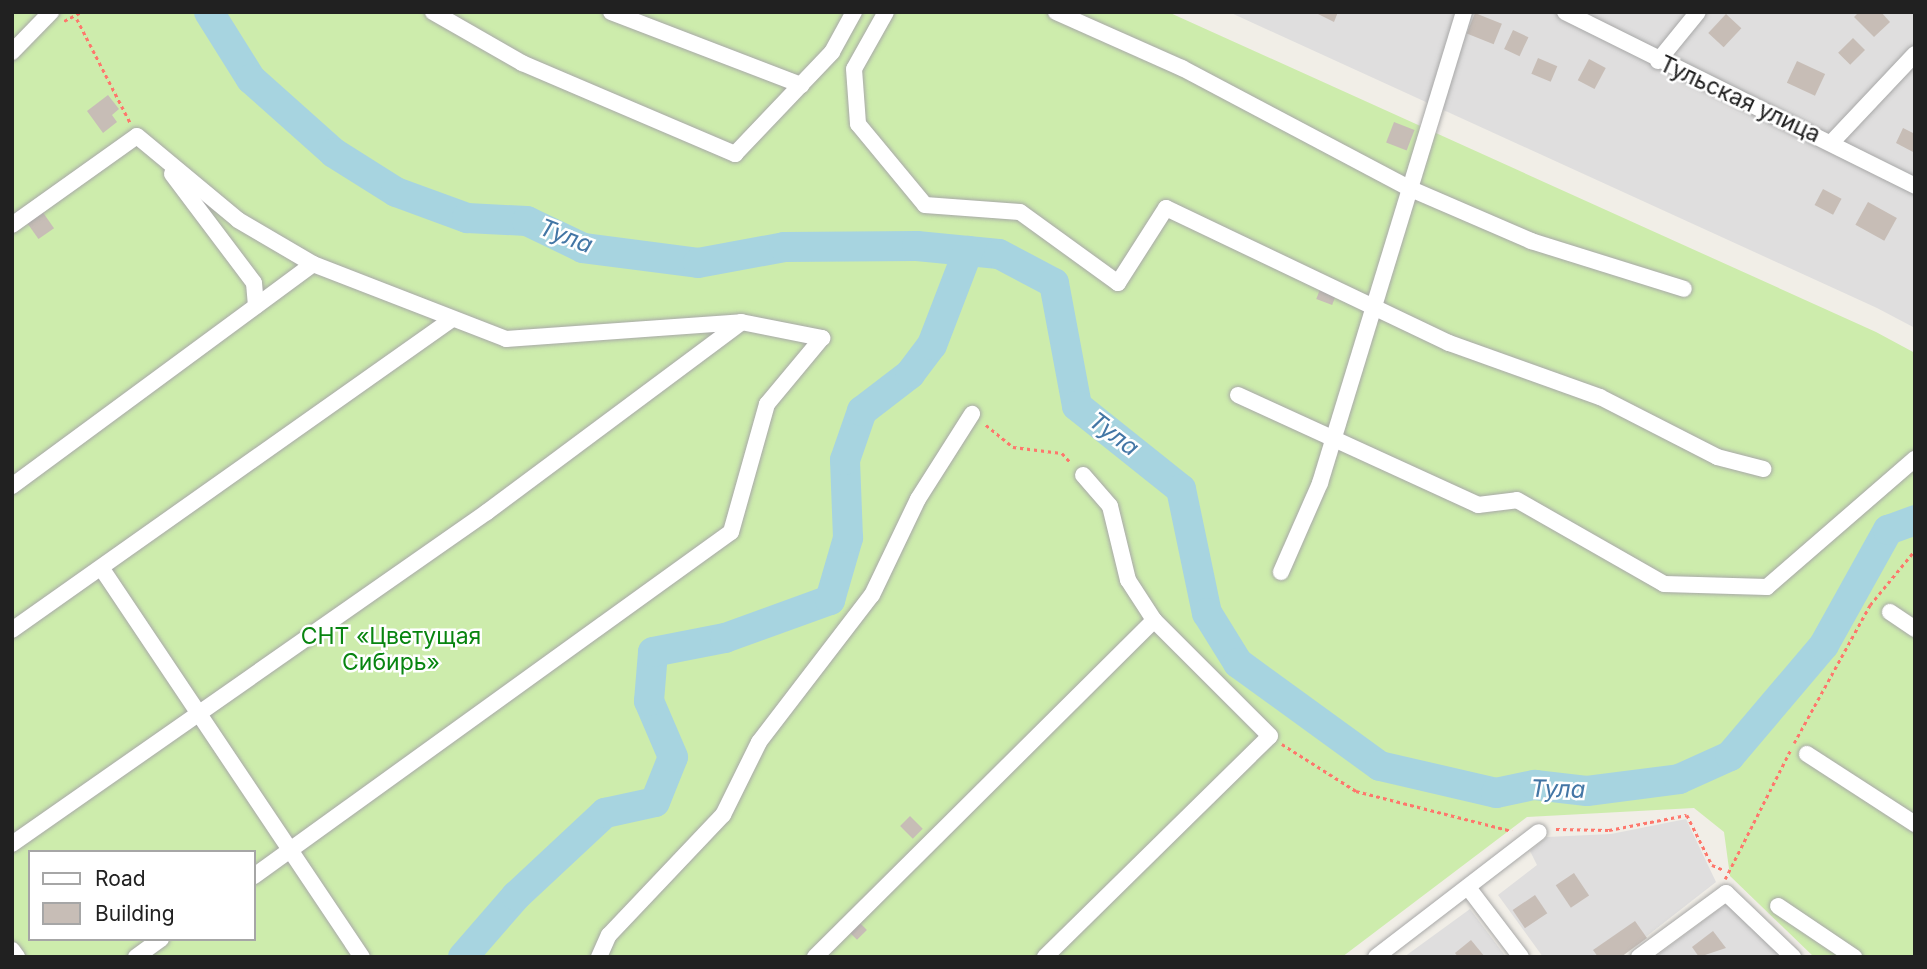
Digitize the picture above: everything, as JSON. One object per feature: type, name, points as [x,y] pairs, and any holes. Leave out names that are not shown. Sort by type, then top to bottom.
[{"type":"street","points":[[12,52],[51,12]]},
{"type":"street","points":[[433,12],[522,63],[735,154],[832,52],[854,12]]},
{"type":"street","points":[[611,12],[801,85]]},
{"type":"street","points":[[886,12],[855,69],[858,124],[925,205],[1020,212],[1118,283],[1166,208],[1449,342],[1600,397],[1717,457],[1763,468]]},
{"type":"street","points":[[1056,12],[1182,68],[1411,189],[1531,241],[1684,289]]},
{"type":"street","points":[[1281,572],[1333,439],[1464,12]]},
{"type":"street","name":"Тульская улица","points":[[1565,12],[1658,61],[1832,142],[1915,186]]},
{"type":"street","points":[[1658,61],[1698,12]]},
{"type":"street","points":[[1832,142],[1915,54]]},
{"type":"street","points":[[12,225],[137,136]]},
{"type":"street","points":[[137,136],[238,220],[313,264],[506,339],[741,323],[822,338],[767,404],[731,532],[256,875]]},
{"type":"street","points":[[137,136],[254,283],[256,306]]},
{"type":"street","points":[[12,486],[313,264]]},
{"type":"street","points":[[12,630],[102,569],[452,319]]},
{"type":"street","points":[[12,844],[487,512],[741,323]]},
{"type":"street","points":[[1238,395],[1478,505],[1517,500],[1664,584],[1767,587],[1915,459]]},
{"type":"street","points":[[599,957],[609,936],[723,815],[760,742],[872,595],[918,499],[972,414]]},
{"type":"street","points":[[1045,957],[1270,736],[1154,620],[1128,580],[1110,506],[1083,475]]},
{"type":"street","points":[[102,569],[362,957]]},
{"type":"street","points":[[1890,612],[1915,629]]},
{"type":"street","points":[[815,957],[1154,620]]},
{"type":"street","points":[[1808,754],[1915,824]]},
{"type":"street","points":[[1376,957],[1470,890],[1539,832]]},
{"type":"street","points":[[1470,890],[1521,957]]},
{"type":"street","points":[[1639,957],[1726,893],[1793,957]]},
{"type":"street","points":[[1779,906],[1854,957]]},
{"type":"street","points":[[136,957],[158,941]]},
{"type":"street","points":[[12,950],[17,957]]},
{"type":"path","points":[[81,12],[77,19],[137,136]]},
{"type":"path","points":[[972,414],[1013,447],[1062,453],[1083,475]]},
{"type":"path","points":[[1726,893],[1724,870],[1842,652],[1888,578],[1915,551]]},
{"type":"path","points":[[1270,736],[1356,791],[1498,829],[1539,832],[1609,830],[1687,815],[1712,865],[1724,870]]},
{"type":"shaded area","points":[[1229,12],[1915,12],[1915,328],[1877,308]]},
{"type":"shaded area","points":[[1686,819],[1716,882],[1620,957],[1543,957],[1498,895],[1537,865],[1530,851],[1547,837],[1611,834]]},
{"type":"shaded area","points":[[1730,901],[1788,957],[1655,957]]},
{"type":"shaded area","points":[[1470,909],[1506,957],[1404,957]]},
{"type":"green space","name":"СНТ «Цветущая Сибирь»","points":[[12,12],[1168,12],[1876,332],[1915,353],[1915,957],[1814,957],[1730,876],[1724,832],[1694,808],[1527,817],[1342,957],[12,957]]},
{"type":"building","points":[[1314,12],[1338,12],[1334,22]]},
{"type":"building","points":[[1859,12],[1881,12],[1890,22],[1874,37],[1854,17]]},
{"type":"building","points":[[1475,13],[1502,24],[1494,44],[1467,33]]},
{"type":"building","points":[[1726,14],[1741,28],[1724,47],[1708,33]]},
{"type":"building","points":[[1513,30],[1528,37],[1520,56],[1504,49]]},
{"type":"building","points":[[1853,38],[1865,50],[1850,65],[1838,53]]},
{"type":"building","points":[[1538,58],[1557,66],[1551,82],[1531,74]]},
{"type":"building","points":[[1589,59],[1606,68],[1595,89],[1578,80]]},
{"type":"building","points":[[1797,61],[1825,74],[1815,96],[1787,83]]},
{"type":"building","points":[[108,95],[119,109],[112,115],[117,122],[103,133],[87,111]]},
{"type":"building","points":[[1394,122],[1415,130],[1407,150],[1386,143]]},
{"type":"building","points":[[1903,128],[1915,134],[1915,153],[1896,143]]},
{"type":"building","points":[[1823,189],[1842,199],[1833,215],[1815,205]]},
{"type":"building","points":[[1868,202],[1897,218],[1884,241],[1855,225]]},
{"type":"building","points":[[42,211],[54,228],[38,239],[26,222]]},
{"type":"building","points":[[1322,284],[1338,290],[1332,305],[1316,299]]},
{"type":"building","points":[[910,816],[923,829],[913,839],[900,826]]},
{"type":"building","points":[[1574,873],[1589,895],[1571,908],[1556,885]]},
{"type":"building","points":[[1535,895],[1547,913],[1525,928],[1513,910]]},
{"type":"building","points":[[857,920],[867,930],[857,940],[847,930]]},
{"type":"building","points":[[1635,921],[1647,938],[1621,957],[1598,957],[1593,950]]},
{"type":"building","points":[[1713,931],[1726,948],[1699,957],[1692,947]]},
{"type":"building","points":[[1471,940],[1485,957],[1458,957],[1455,953]]},
{"type":"waterway","name":"Тула","points":[[209,12],[251,79],[334,153],[396,192],[467,218],[527,221],[583,248],[698,263],[784,247],[917,246],[999,254],[1054,283],[1077,406],[1181,489],[1207,613],[1238,663],[1380,766],[1496,793],[1535,785],[1587,791],[1679,779],[1730,756],[1824,645],[1888,530],[1915,520]]},
{"type":"waterway","points":[[463,957],[516,896],[605,813],[655,802],[673,757],[649,701],[653,652],[725,638],[830,600],[848,538],[845,460],[862,411],[910,374],[932,345],[968,251]]}]
